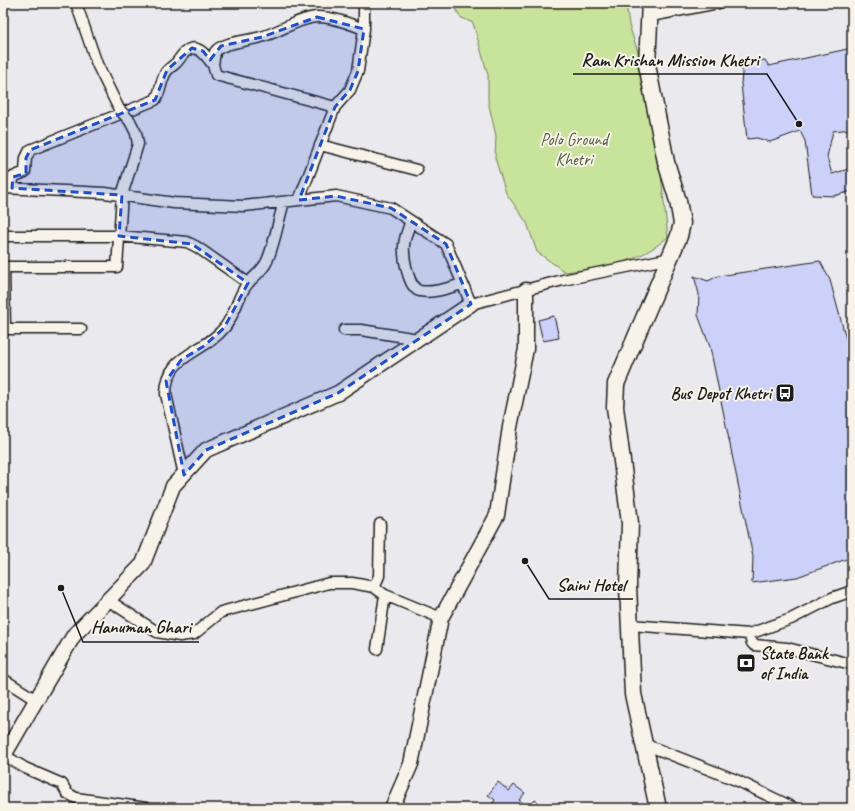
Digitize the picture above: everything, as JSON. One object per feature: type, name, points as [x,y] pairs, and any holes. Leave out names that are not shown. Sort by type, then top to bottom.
[{"type":"main road","points":[[651,10],[647,65],[666,162],[678,201],[682,223],[679,236],[670,258],[616,384],[615,406],[630,523],[628,586],[633,694],[658,808]]},
{"type":"street","points":[[76,3],[97,64],[118,109],[130,121],[136,133],[138,144],[122,195],[116,267],[3,267],[4,329],[81,329]]},
{"type":"street","points":[[299,200],[335,107],[350,90],[358,71],[364,29],[364,3]]},
{"type":"street","points":[[651,10],[718,3]]},
{"type":"street","points":[[213,65],[215,52],[221,46],[262,37],[304,20],[317,17],[329,18],[364,29]]},
{"type":"street","points":[[335,107],[219,76],[203,52],[192,48],[184,52],[167,70],[158,96],[154,100],[30,150],[26,158],[25,172],[14,177],[7,188],[105,193],[174,203],[244,206],[336,196],[391,208],[446,244],[471,304]]},
{"type":"street","points":[[320,145],[417,170]]},
{"type":"street","points":[[184,475],[166,394],[166,381],[172,369],[181,360],[204,346],[224,328],[234,313],[248,283],[261,271],[267,261],[284,202]]},
{"type":"street","points":[[411,221],[404,250],[409,277],[414,288],[418,291],[425,292],[463,284]]},
{"type":"street","points":[[3,236],[119,236],[180,241],[192,244],[248,283]]},
{"type":"street","points":[[146,808],[76,798],[68,793],[62,784],[25,768],[3,756],[74,635],[144,564],[174,486],[206,450],[338,393],[471,304],[526,290],[670,258]]},
{"type":"street","points":[[392,808],[411,764],[441,618],[497,515],[510,427],[526,349],[526,290]]},
{"type":"street","points":[[344,330],[361,330],[418,339]]},
{"type":"street","points":[[374,587],[379,576],[380,524]]},
{"type":"street","points":[[108,600],[157,632],[180,636],[194,634],[221,612],[329,583],[352,583],[374,587],[386,595],[441,618]]},
{"type":"street","points":[[630,625],[750,634],[791,619],[832,598],[852,591]]},
{"type":"street","points":[[377,649],[386,595]]},
{"type":"street","points":[[750,634],[754,645],[787,648],[851,664]]},
{"type":"street","points":[[3,679],[36,700]]},
{"type":"street","points":[[644,744],[736,780],[794,808]]},
{"type":"highlighted area","points":[[317,17],[364,29],[358,71],[350,90],[335,107],[299,200],[336,196],[391,208],[446,244],[471,304],[338,393],[206,450],[184,475],[166,381],[181,360],[204,346],[224,328],[248,283],[192,244],[119,236],[122,195],[12,188],[13,177],[26,173],[26,158],[30,150],[155,100],[167,70],[192,48],[203,51],[210,60],[221,46],[262,37]]},
{"type":"green space","name":"Polo Ground Khetri","points":[[453,3],[626,3],[629,25],[639,55],[642,86],[660,167],[668,237],[644,254],[632,259],[607,266],[565,272],[537,252],[527,223],[506,193],[495,158],[496,136],[488,101],[488,75],[473,23],[460,17]]},
{"type":"building","points":[[852,48],[852,129],[833,131],[827,157],[832,174],[852,168],[852,191],[834,196],[812,195],[805,141],[800,131],[770,142],[757,138],[747,139],[741,84],[743,63],[765,60],[769,66]]},
{"type":"building","name":"Bus Depot Khetri","points":[[820,261],[830,280],[852,361],[852,557],[797,577],[752,583],[753,557],[710,347],[698,315],[699,294],[694,276],[708,281],[718,276]]},
{"type":"building","points":[[554,316],[559,338],[543,341],[538,320]]},
{"type":"building","points":[[498,782],[509,791],[514,785],[525,793],[519,800],[529,807],[535,800],[546,808],[489,808],[495,800],[488,795]]},
{"type":"place","name":"Ram Krishan Mission Khetri","points":[[799,124]]},
{"type":"place","name":"Bus Depot Khetri","points":[[785,393]]},
{"type":"place","name":"Saini Hotel","points":[[525,561]]},
{"type":"place","name":"Hanuman Ghari","points":[[61,588]]},
{"type":"place","name":"State Bank of India","points":[[746,663]]}]
